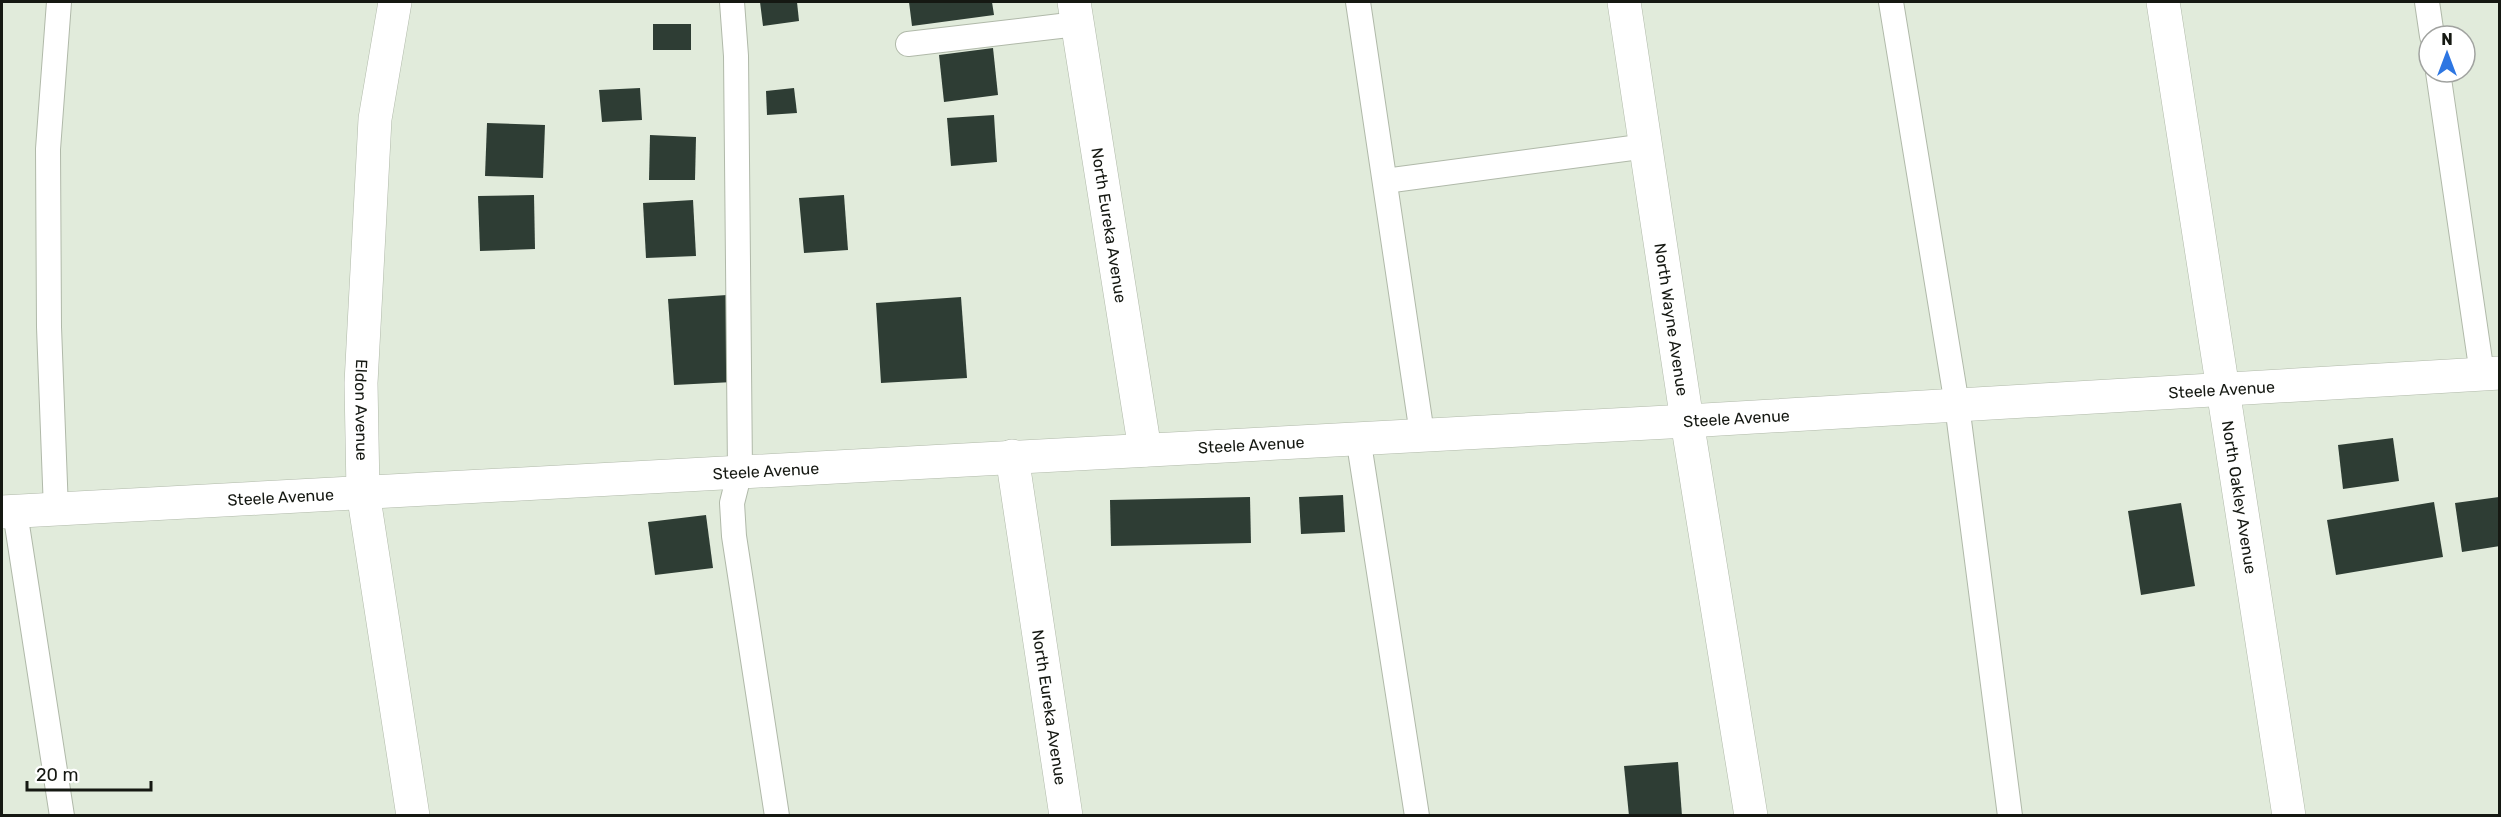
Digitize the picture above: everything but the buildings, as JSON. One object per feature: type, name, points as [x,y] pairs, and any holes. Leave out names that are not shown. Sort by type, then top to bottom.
[{"type":"street","name":"Eldon Avenue","points":[[395,2],[375,119],[361,383],[363,492],[413,816]]},
{"type":"street","name":"North Wayne Avenue","points":[[1624,2],[1687,421],[1750,816]]},
{"type":"street","name":"North Oakley Avenue","points":[[2163,2],[2289,816]]},
{"type":"street","name":"North Eureka Avenue","points":[[1075,13],[1145,450]]},
{"type":"street","name":"Steele Avenue","points":[[8,512],[1358,437],[1687,421],[2491,374]]},
{"type":"street","name":"North Eureka Avenue","points":[[1012,456],[1066,816]]},
{"type":"lane","points":[[56,510],[49,327],[48,148],[59,2]]},
{"type":"lane","points":[[732,2],[736,56],[740,471],[732,503],[734,536],[777,816]]},
{"type":"lane","points":[[1358,2],[1422,434]]},
{"type":"lane","points":[[1891,2],[1957,405],[2010,816]]},
{"type":"lane","points":[[2427,2],[2430,24]]},
{"type":"lane","points":[[908,44],[1075,13]]},
{"type":"lane","points":[[2440,84],[2491,374]]},
{"type":"lane","points":[[1385,181],[1647,146]]},
{"type":"lane","points":[[1358,437],[1417,816]]},
{"type":"lane","points":[[8,512],[62,816]]}]
